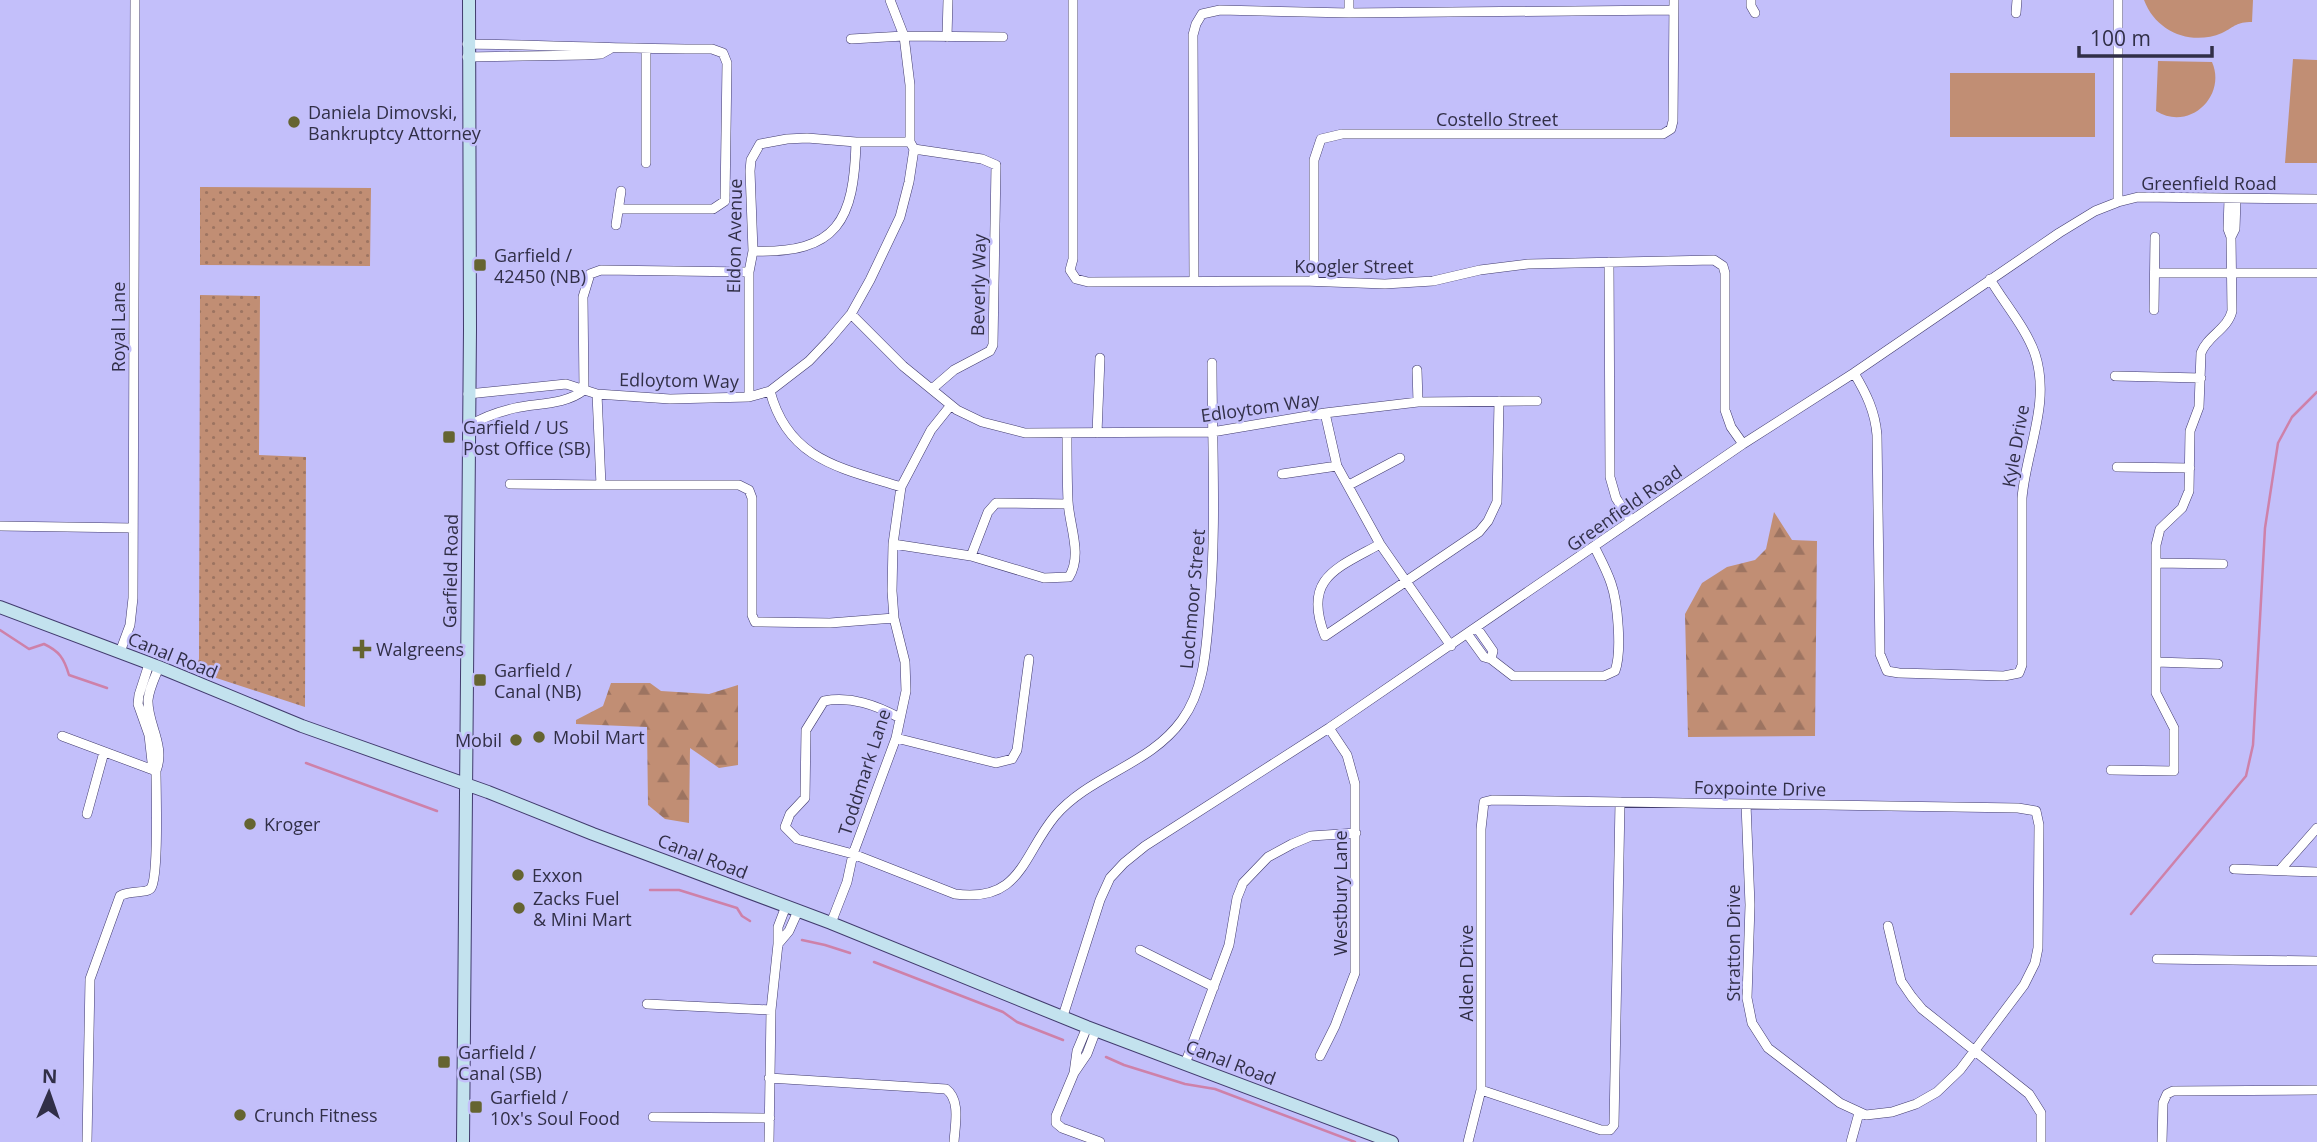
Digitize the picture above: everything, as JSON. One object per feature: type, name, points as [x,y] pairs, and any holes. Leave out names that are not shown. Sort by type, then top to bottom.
[{"type":"street","name":"Royal Lane","points":[[120,652],[130,625],[133,598],[135,0]]},
{"type":"street","name":"Garfield Road","points":[[463,1142],[469,426],[469,0]]},
{"type":"street","points":[[890,0],[904,36],[910,85],[912,146],[909,182],[900,217],[851,314],[808,361],[770,391],[779,415],[796,442],[836,465],[901,487]]},
{"type":"street","points":[[947,37],[948,0]]},
{"type":"street","name":"Koogler Street","points":[[1073,0],[1072,276],[1088,282],[1314,281],[1385,284],[1421,281],[1502,266],[1707,260],[1720,262],[1725,273],[1725,411],[1731,427],[1744,444]]},
{"type":"street","points":[[1349,0],[1349,12]]},
{"type":"street","points":[[1751,0],[1755,13]]},
{"type":"street","points":[[2016,13],[2017,0]]},
{"type":"street","points":[[2118,0],[2118,202]]},
{"type":"street","points":[[1194,281],[1193,35],[1195,24],[1202,14],[1220,10],[1349,12],[1674,5]]},
{"type":"street","name":"Costello Street","points":[[1314,281],[1314,160],[1321,139],[1342,134],[1663,134],[1671,129],[1674,113],[1674,5]]},
{"type":"street","points":[[851,40],[904,36],[1003,37]]},
{"type":"street","points":[[467,50],[585,55],[601,54],[610,49],[712,50],[723,53],[727,63],[726,195],[721,206],[713,209],[618,209]]},
{"type":"street","points":[[646,49],[646,163]]},
{"type":"street","name":"Eldon Avenue","points":[[749,397],[749,272],[753,251],[750,171],[751,160],[760,144],[807,138],[912,146]]},
{"type":"street","points":[[753,251],[801,249],[835,229],[850,200],[855,178],[856,142]]},
{"type":"street","name":"Beverly Way","points":[[912,146],[982,159],[996,165],[993,345],[990,351],[954,370],[932,389]]},
{"type":"street","points":[[616,225],[621,191]]},
{"type":"street","name":"Greenfield Road","points":[[1063,1016],[1100,900],[1110,878],[1124,863],[1156,839],[1329,729],[1744,444],[2079,221],[2118,202],[2138,197],[2317,199]]},
{"type":"street","points":[[2111,770],[2174,771],[2174,727],[2157,699],[2155,563],[2160,529],[2187,500],[2189,491],[2190,431],[2199,407],[2201,353],[2204,346],[2231,318],[2231,237],[2228,229],[2233,199]]},
{"type":"street","points":[[2154,310],[2155,237]]},
{"type":"street","points":[[1609,262],[1610,477],[1616,498],[1631,522]]},
{"type":"street","points":[[469,426],[482,418],[515,408],[575,397],[584,390],[583,297],[590,274],[601,270],[749,272]]},
{"type":"street","points":[[2155,273],[2317,273]]},
{"type":"street","name":"Kyle Drive","points":[[1854,373],[1875,417],[1877,435],[1880,654],[1887,671],[2004,676],[2020,673],[2022,498],[2024,477],[2039,414],[2039,370],[2035,353],[1990,279]]},
{"type":"street","points":[[851,314],[904,366],[932,389]]},
{"type":"street","points":[[1097,433],[1100,358]]},
{"type":"street","name":"Lochmoor Street","points":[[900,718],[881,707],[842,698],[824,701],[806,730],[805,798],[790,814],[785,827],[797,839],[853,854],[955,894],[973,896],[988,894],[1016,877],[1056,815],[1080,794],[1143,757],[1182,721],[1201,680],[1214,560],[1212,363]]},
{"type":"street","points":[[1417,370],[1418,402]]},
{"type":"street","points":[[2115,376],[2201,378]]},
{"type":"street","name":"Edloytom Way","points":[[468,394],[566,384],[597,394],[670,399],[749,397],[770,391]]},
{"type":"street","name":"Edloytom Way","points":[[932,389],[969,417],[1025,433],[1067,435],[1212,432],[1325,413],[1418,402],[1537,401]]},
{"type":"street","points":[[597,394],[601,485]]},
{"type":"street","points":[[1380,544],[1332,571],[1323,582],[1318,608],[1325,636],[1479,532],[1497,502],[1499,401]]},
{"type":"street","points":[[951,405],[932,430],[901,487],[893,544],[971,556],[1044,578],[1069,577],[1074,567],[1075,555],[1068,504],[1067,435]]},
{"type":"street","points":[[1325,413],[1337,466],[1380,544],[1451,646]]},
{"type":"street","points":[[1349,485],[1399,458]]},
{"type":"street","points":[[1282,474],[1337,466]]},
{"type":"street","points":[[2117,467],[2190,468]]},
{"type":"street","points":[[510,484],[739,485],[749,490],[752,498],[752,615],[755,622],[830,623],[894,618]]},
{"type":"street","points":[[971,556],[988,512],[996,503],[1068,504]]},
{"type":"street","points":[[0,526],[133,528]]},
{"type":"street","name":"Toddmark Lane","points":[[831,923],[847,882],[853,854],[896,738],[906,691],[905,662],[894,618],[893,544]]},
{"type":"street","points":[[1468,635],[1484,657],[1491,659],[1513,676],[1604,676],[1615,671],[1619,654],[1615,599],[1611,582],[1595,548]]},
{"type":"street","points":[[2155,563],[2223,564]]},
{"type":"street","name":"Canal Road","points":[[0,607],[120,652],[302,726],[792,908],[1091,1028],[1392,1142]]},
{"type":"street","points":[[1477,628],[1493,652],[1491,659]]},
{"type":"street","points":[[896,738],[996,763],[1012,759],[1017,750],[1029,659]]},
{"type":"street","points":[[2156,662],[2218,664]]},
{"type":"street","points":[[87,1142],[92,971],[120,896],[127,892],[147,891],[151,887],[154,870],[156,771],[152,762],[149,734],[138,705],[139,695],[154,666]]},
{"type":"street","name":"Westbury Lane","points":[[1320,1056],[1335,1026],[1355,973],[1355,784],[1347,755],[1329,729]]},
{"type":"street","points":[[62,736],[156,771]]},
{"type":"street","points":[[87,814],[104,752]]},
{"type":"street","name":"Foxpointe Drive","points":[[1484,802],[1512,799],[2018,808],[2036,811],[2039,825],[2039,925],[2035,963],[2024,985],[1975,1052]]},
{"type":"street","name":"Alden Drive","points":[[1468,1142],[1481,1090],[1481,829],[1484,802]]},
{"type":"street","points":[[1481,1090],[1601,1130],[1610,1130],[1616,1121],[1620,802]]},
{"type":"street","name":"Stratton Drive","points":[[1746,804],[1750,905],[1747,998],[1752,1023],[1768,1048],[1840,1103],[1860,1113]]},
{"type":"street","points":[[2280,870],[2317,828]]},
{"type":"street","points":[[1185,1064],[1229,945],[1237,898],[1243,883],[1268,857],[1311,836],[1356,833]]},
{"type":"street","points":[[2234,870],[2317,872]]},
{"type":"street","points":[[769,1142],[771,1010],[778,927],[792,908]]},
{"type":"street","points":[[1888,926],[1905,989],[1922,1009],[2029,1094],[2041,1114],[2041,1142]]},
{"type":"street","points":[[1140,950],[1214,988]]},
{"type":"street","points":[[2157,959],[2317,961]]},
{"type":"street","points":[[647,1004],[771,1010]]},
{"type":"street","points":[[1091,1028],[1056,1116],[1056,1123],[1062,1128],[1100,1142]]},
{"type":"street","points":[[1852,1142],[1860,1113],[1882,1114],[1921,1101],[1949,1081],[1975,1052]]},
{"type":"street","points":[[769,1078],[946,1089],[952,1094],[955,1105],[954,1142]]},
{"type":"street","points":[[2162,1142],[2163,1103],[2166,1094],[2173,1091],[2317,1090]]},
{"type":"street","points":[[653,1117],[770,1118]]},
{"type":"green space","points":[[2144,0],[2253,0],[2252,22],[2239,24],[2210,37],[2187,37],[2166,28],[2157,20]]},
{"type":"green space","points":[[2293,59],[2317,60],[2317,163],[2285,163]]},
{"type":"green space","points":[[2158,61],[2212,62],[2215,75],[2210,98],[2192,114],[2181,117],[2156,111]]},
{"type":"green space","points":[[1950,73],[2095,73],[2095,137],[1950,137]]},
{"type":"green space","points":[[200,187],[371,188],[370,266],[200,265]]},
{"type":"green space","points":[[200,295],[260,296],[259,455],[306,457],[305,707],[195,671],[199,659]]},
{"type":"green space","points":[[1774,512],[1792,540],[1817,541],[1815,736],[1688,737],[1685,614],[1702,583],[1727,567],[1755,560],[1766,549]]},
{"type":"green space","points":[[611,683],[650,683],[661,691],[709,694],[738,685],[738,765],[719,768],[690,748],[689,823],[665,819],[648,805],[647,727],[576,724],[576,720],[603,706]]},
{"type":"waterway","points":[[2131,914],[2246,776],[2253,745],[2265,528],[2278,443],[2292,417],[2317,392]]},
{"type":"waterway","points":[[0,630],[29,649],[44,644],[57,652],[69,675],[107,688]]},
{"type":"waterway","points":[[306,763],[437,811]]},
{"type":"waterway","points":[[650,890],[679,890],[737,908],[742,916],[750,921]]},
{"type":"waterway","points":[[802,940],[850,953]]},
{"type":"waterway","points":[[874,962],[1003,1012],[1017,1022],[1063,1040]]},
{"type":"waterway","points":[[1106,1057],[1185,1084],[1215,1089],[1355,1142]]},
{"type":"place","name":"Daniela Dimovski, Bankruptcy Attorney","points":[[294,122]]},
{"type":"place","name":"Garfield / 42450 (NB)","points":[[480,265]]},
{"type":"place","name":"Garfield / US Post Office (SB)","points":[[449,437]]},
{"type":"place","name":"Walgreens","points":[[362,649]]},
{"type":"place","name":"Garfield / Canal (NB)","points":[[480,680]]},
{"type":"place","name":"Mobil Mart","points":[[539,737]]},
{"type":"place","name":"Mobil","points":[[516,740]]},
{"type":"place","name":"Kroger","points":[[250,824]]},
{"type":"place","name":"Exxon","points":[[518,875]]},
{"type":"place","name":"Zacks Fuel & Mini Mart","points":[[519,908]]},
{"type":"place","name":"Garfield / Canal (SB)","points":[[444,1062]]},
{"type":"place","name":"Garfield / 10x's Soul Food","points":[[476,1107]]},
{"type":"place","name":"Crunch Fitness","points":[[240,1115]]}]
